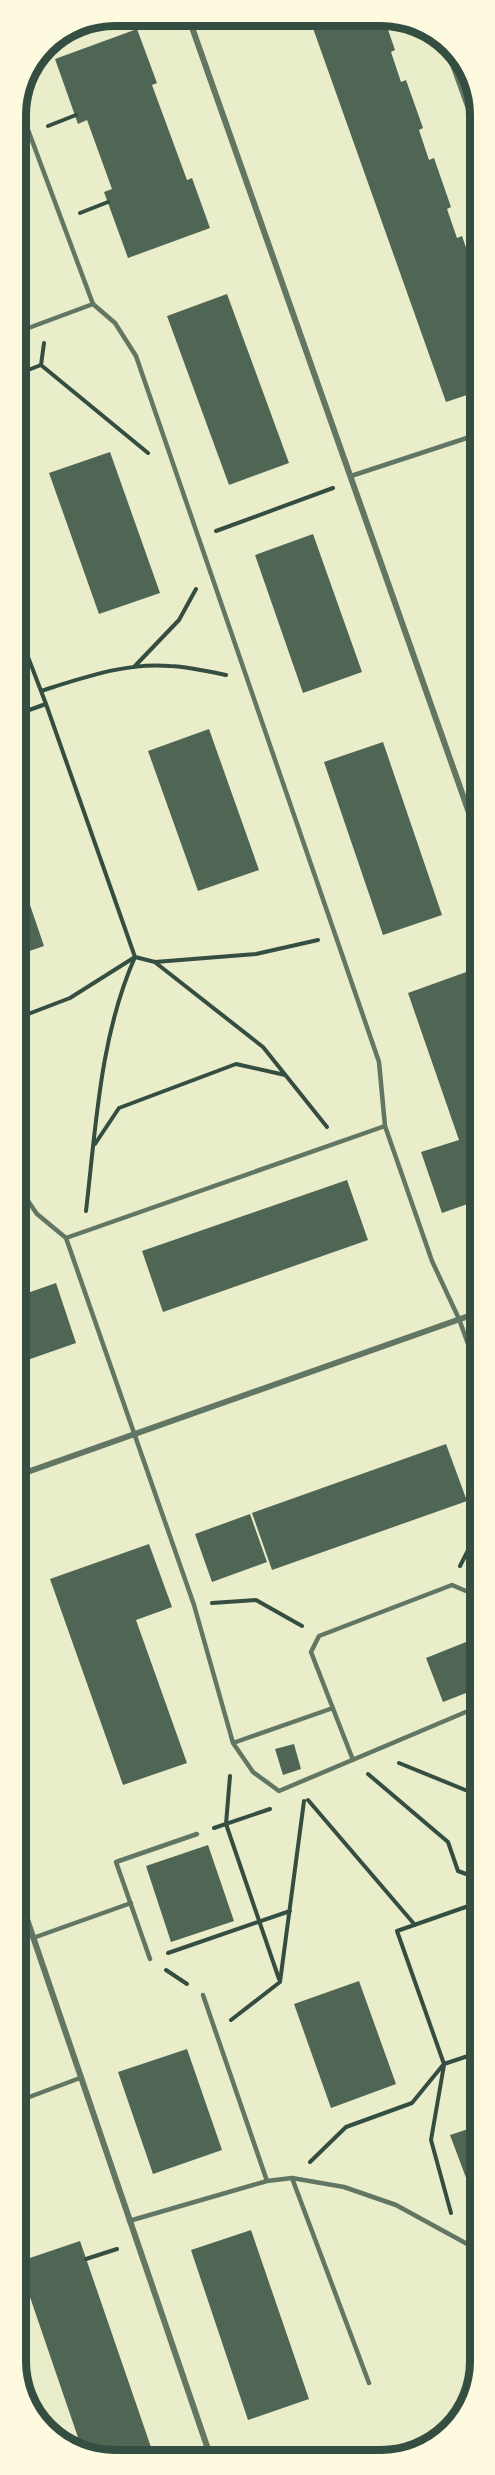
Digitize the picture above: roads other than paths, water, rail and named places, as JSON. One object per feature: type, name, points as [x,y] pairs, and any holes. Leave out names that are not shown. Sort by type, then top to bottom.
[{"type":"street","points":[[192,26],[470,816]]},
{"type":"street","points":[[26,1472],[470,1315]]},
{"type":"street","points":[[26,1917],[208,2450]]},
{"type":"lane","points":[[451,60],[470,114]]},
{"type":"lane","points":[[26,125],[93,304],[115,323],[136,356],[380,1062],[385,1126],[432,1261],[459,1319],[470,1349]]},
{"type":"lane","points":[[26,329],[93,304]]},
{"type":"lane","points":[[351,476],[470,437]]},
{"type":"lane","points":[[66,1238],[385,1126]]},
{"type":"lane","points":[[26,1197],[38,1214],[66,1238],[194,1605],[233,1743],[253,1772],[279,1791],[470,1710]]},
{"type":"lane","points":[[353,1760],[311,1652],[319,1636],[452,1585],[470,1593]]},
{"type":"lane","points":[[233,1743],[333,1708]]},
{"type":"lane","points":[[150,1959],[116,1862],[197,1834]]},
{"type":"lane","points":[[33,1938],[131,1903]]},
{"type":"lane","points":[[203,1995],[267,2181]]},
{"type":"lane","points":[[26,2098],[80,2078]]},
{"type":"lane","points":[[292,2178],[369,2383]]},
{"type":"lane","points":[[129,2221],[267,2181],[292,2178],[344,2187],[396,2205],[470,2245]]}]
